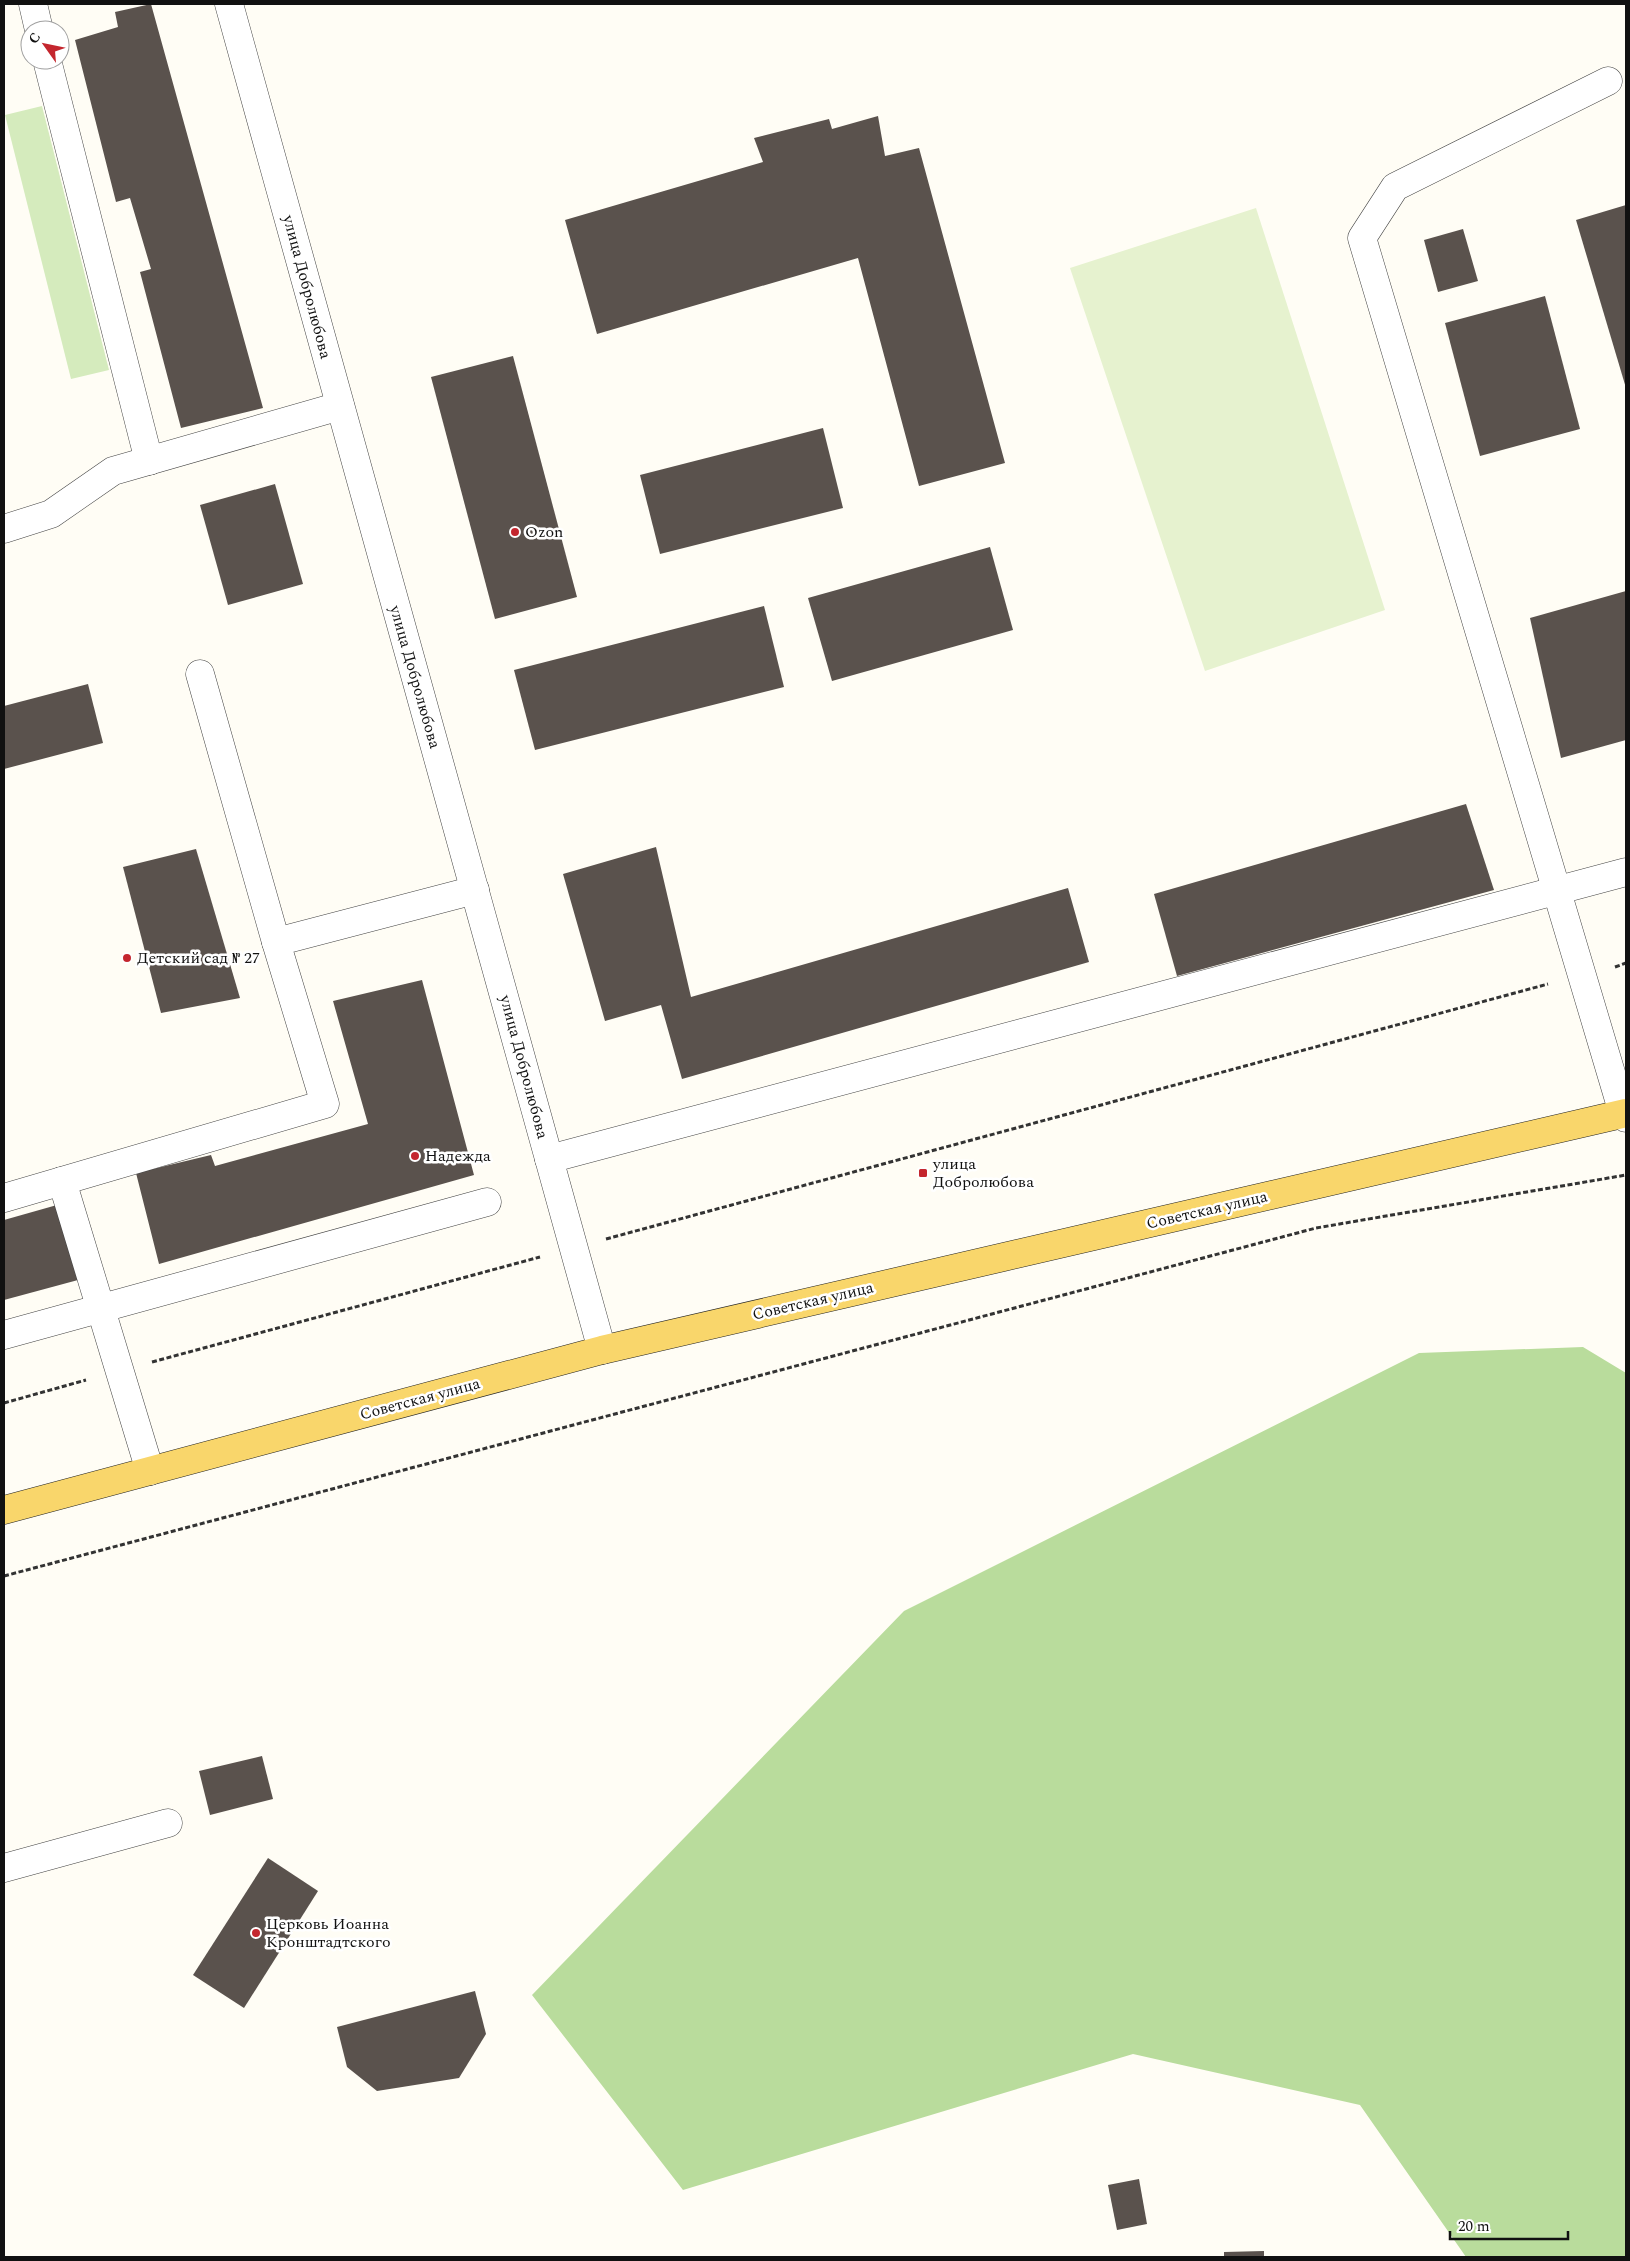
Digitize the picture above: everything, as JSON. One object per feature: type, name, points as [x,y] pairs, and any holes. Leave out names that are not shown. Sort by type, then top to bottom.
[{"type":"main road","name":"Советская улица","points":[[4,1510],[602,1350],[1625,1115]]},
{"type":"street","points":[[32,4],[36,20]]},
{"type":"street","name":"улица Добролюбова","points":[[232,5],[340,406],[602,1350]]},
{"type":"street","points":[[50,70],[149,461]]},
{"type":"street","points":[[1608,81],[1395,187],[1362,238],[1625,1115]]},
{"type":"street","points":[[4,528],[51,514],[113,471],[340,406]]},
{"type":"street","points":[[4,1198],[325,1104],[276,942],[200,674]]},
{"type":"street","points":[[549,1159],[1626,872]]},
{"type":"street","points":[[276,942],[475,890]]},
{"type":"street","points":[[62,1180],[150,1471]]},
{"type":"street","points":[[4,1335],[487,1202]]},
{"type":"street","points":[[4,1868],[168,1823]]},
{"type":"path","points":[[601,1241],[1582,976]]},
{"type":"path","points":[[4,1576],[1316,1228],[1626,1175]]},
{"type":"path","points":[[4,1402],[543,1256]]},
{"type":"green space","points":[[42,106],[109,370],[71,379],[5,115]]},
{"type":"green space","points":[[1256,208],[1385,610],[1205,671],[1070,268]]},
{"type":"green space","points":[[1583,1347],[1626,1373],[1626,2257],[1466,2257],[1360,2105],[1133,2054],[683,2190],[532,1995],[904,1611],[1419,1353]]},
{"type":"building","points":[[151,4],[263,408],[181,428],[140,272],[151,269],[130,198],[116,202],[75,40],[118,27],[115,12]]},
{"type":"building","points":[[878,116],[885,156],[919,148],[1005,463],[919,486],[858,258],[597,334],[565,220],[763,162],[754,138],[829,119],[832,129]]},
{"type":"building","points":[[1626,205],[1626,388],[1576,220]]},
{"type":"building","points":[[1463,229],[1478,281],[1438,292],[1424,240]]},
{"type":"building","points":[[1545,296],[1580,429],[1480,456],[1445,323]]},
{"type":"building","points":[[513,356],[577,597],[495,619],[431,377]]},
{"type":"building","points":[[823,428],[843,508],[660,554],[640,475]]},
{"type":"building","points":[[275,484],[303,584],[228,605],[200,505]]},
{"type":"building","points":[[990,547],[1013,630],[832,681],[808,598]]},
{"type":"building","points":[[1626,591],[1626,740],[1561,758],[1530,618]]},
{"type":"building","points":[[764,606],[784,687],[535,750],[514,670]]},
{"type":"building","points":[[88,684],[103,743],[4,769],[4,706]]},
{"type":"building","points":[[1466,804],[1494,890],[1177,976],[1154,894]]},
{"type":"building","points":[[656,847],[691,997],[1068,888],[1089,962],[682,1079],[661,1005],[605,1021],[563,874]]},
{"type":"building","points":[[196,849],[240,998],[161,1013],[123,867]]},
{"type":"building","points":[[422,980],[474,1175],[159,1264],[136,1173],[211,1155],[215,1166],[368,1124],[333,1001]]},
{"type":"building","points":[[57,1205],[78,1280],[4,1300],[4,1220]]},
{"type":"building","points":[[262,1756],[273,1799],[210,1815],[199,1771]]},
{"type":"building","name":"Церковь Иоанна Кронштадтского","points":[[268,1858],[318,1891],[244,2008],[193,1975]]},
{"type":"building","points":[[475,1991],[486,2034],[459,2078],[377,2091],[347,2067],[337,2027]]},
{"type":"building","points":[[1139,2179],[1147,2224],[1117,2230],[1108,2185]]},
{"type":"building","points":[[1264,2251],[1264,2257],[1224,2257],[1224,2252]]},
{"type":"place","name":"Ozon","points":[[515,532]]},
{"type":"place","name":"Детский сад № 27","points":[[127,958]]},
{"type":"place","name":"Надежда","points":[[415,1156]]},
{"type":"place","name":"улица Добролюбова","points":[[923,1173]]},
{"type":"place","name":"Церковь Иоанна Кронштадтского","points":[[256,1933]]}]
